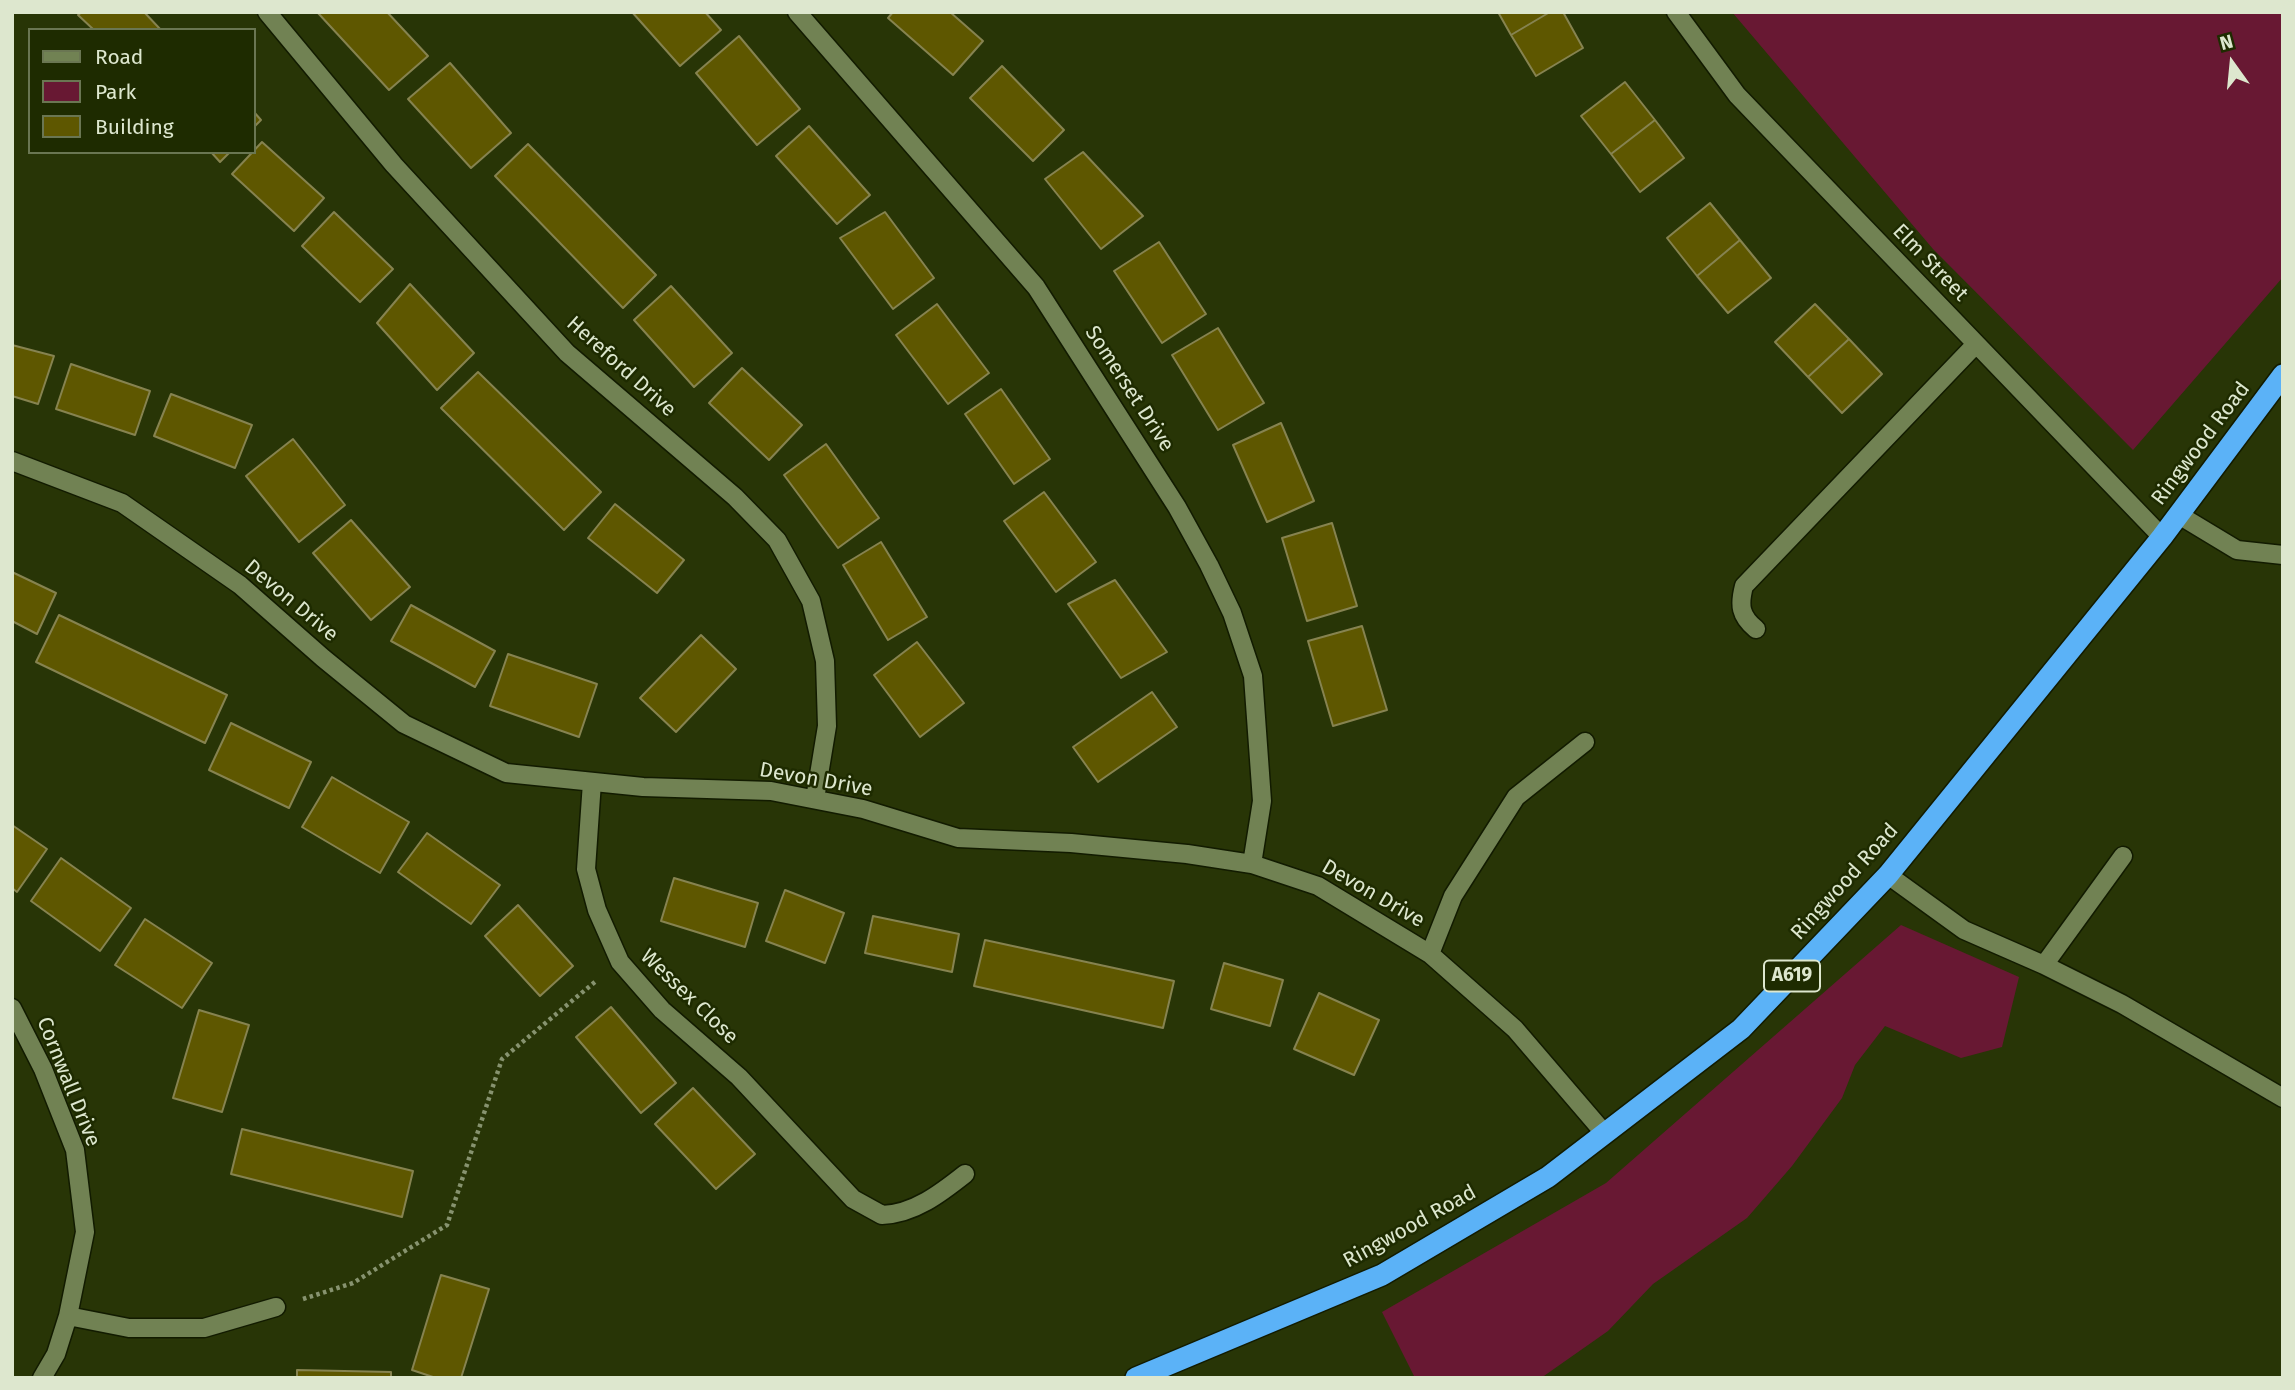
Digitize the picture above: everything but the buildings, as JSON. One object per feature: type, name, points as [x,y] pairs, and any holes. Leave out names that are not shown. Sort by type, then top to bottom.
[{"type":"highway","name":"Ringwood Road","points":[[1136,1378],[1382,1275],[1548,1177],[1741,1028],[1888,875],[2162,537],[2283,375]]},
{"type":"street","name":"Hereford Drive","points":[[267,12],[394,165],[567,353],[735,497],[778,540],[811,601],[825,661],[827,726],[815,799]]},
{"type":"street","name":"Somerset Drive","points":[[797,12],[1036,287],[1177,507],[1209,565],[1232,613],[1253,676],[1262,800],[1252,864]]},
{"type":"street","name":"Elm Street","points":[[1676,12],[1737,95],[2162,537]]},
{"type":"street","points":[[1756,629],[1744,620],[1740,603],[1744,586],[1976,344]]},
{"type":"street","name":"Devon Drive","points":[[12,461],[122,503],[240,585],[404,724],[506,773],[643,787],[771,791],[863,809],[958,838],[1072,843],[1187,854],[1252,864],[1318,886],[1430,954],[1515,1029],[1605,1134]]},
{"type":"street","points":[[2179,514],[2237,550],[2283,555]]},
{"type":"street","points":[[1430,954],[1453,896],[1516,797],[1586,742]]},
{"type":"street","name":"Wessex Close","points":[[592,782],[586,869],[597,910],[620,962],[662,1010],[739,1077],[853,1199],[882,1215],[909,1210],[939,1195],[965,1174]]},
{"type":"street","points":[[2044,965],[2123,856]]},
{"type":"street","points":[[1888,875],[1964,930],[2044,965],[2122,1004],[2283,1098]]},
{"type":"street","name":"Cornwall Drive","points":[[12,1008],[43,1069],[75,1150],[85,1232],[68,1316],[55,1353],[42,1378]]},
{"type":"street","points":[[68,1316],[129,1328],[204,1328],[276,1307]]},
{"type":"path","points":[[276,1307],[353,1283],[447,1226],[502,1059],[620,962]]},
{"type":"green space","points":[[1732,12],[2283,12],[2283,277],[2133,450],[1933,249]]},
{"type":"green space","points":[[1901,925],[2019,977],[2002,1047],[1961,1058],[1885,1026],[1855,1065],[1842,1098],[1792,1166],[1747,1218],[1653,1284],[1608,1331],[1541,1378],[1415,1378],[1382,1312],[1606,1183]]}]
